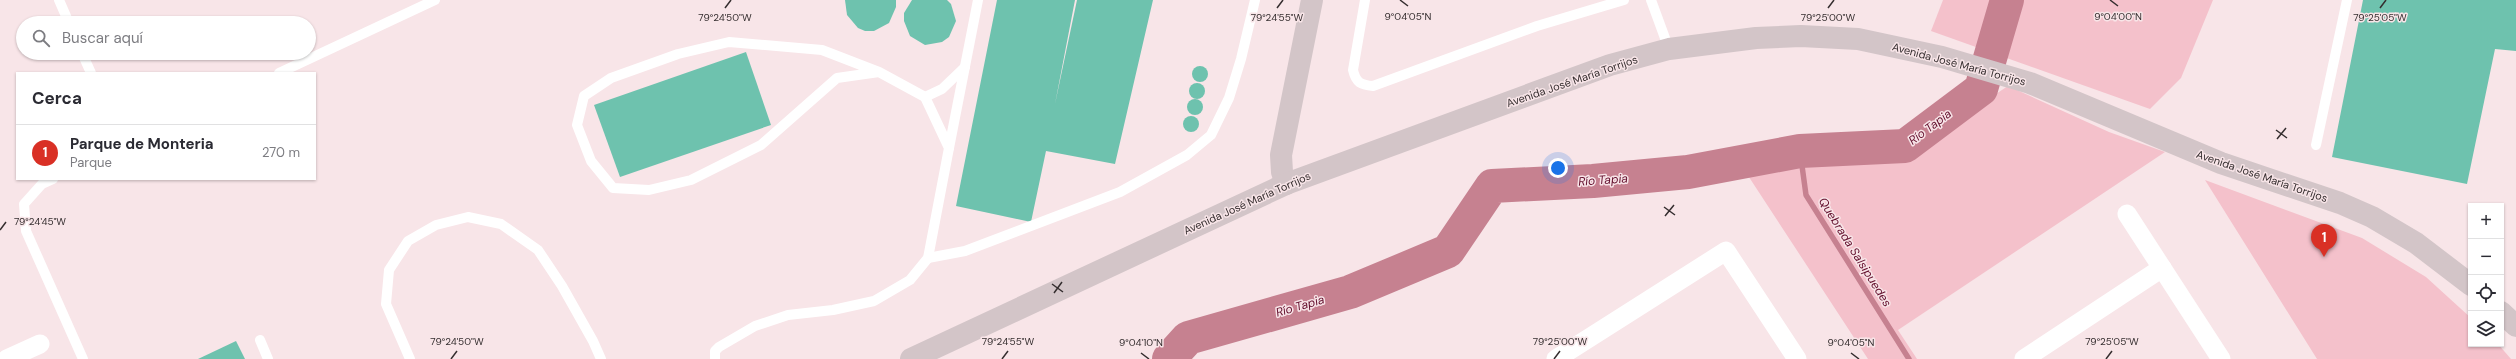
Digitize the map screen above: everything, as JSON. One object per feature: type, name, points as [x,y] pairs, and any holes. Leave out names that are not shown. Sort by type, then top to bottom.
[{"type":"main road","points":[[1286,184],[1282,172],[1281,155],[1312,0]]},
{"type":"main road","name":"Avenida José María Torrijos","points":[[912,359],[1286,184],[1610,65],[1669,49],[1712,42],[1801,36],[1858,39],[1942,57],[2030,83],[2221,163],[2340,203],[2372,217],[2416,244],[2468,283]]},
{"type":"main road","points":[[2504,315],[2516,326]]},
{"type":"street","points":[[2127,214],[2221,359]]},
{"type":"street","points":[[1556,359],[1726,251],[1797,359]]},
{"type":"street","points":[[2024,359],[2162,268]]},
{"type":"street","points":[[7,359],[40,344]]},
{"type":"lane","points":[[59,0],[66,16]]},
{"type":"lane","points":[[316,56],[435,0]]},
{"type":"lane","points":[[715,359],[715,351],[718,347],[755,326],[788,315],[833,310],[874,301],[910,280],[928,258],[978,0]]},
{"type":"lane","points":[[928,258],[965,251],[1120,192],[1187,155],[1211,135],[1229,98],[1241,59],[1255,0]]},
{"type":"lane","points":[[1365,0],[1353,70],[1355,80],[1361,85],[1373,86],[1537,26],[1624,0]]},
{"type":"lane","points":[[1651,0],[1669,49]]},
{"type":"lane","points":[[2316,145],[2347,0]]},
{"type":"lane","points":[[879,72],[837,78],[760,145],[691,180],[649,190],[613,188],[591,161],[577,125],[584,96],[610,78],[678,54],[729,42],[822,50],[879,72],[925,97],[949,148]]},
{"type":"lane","points":[[85,60],[91,72]]},
{"type":"lane","points":[[281,72],[307,60]]},
{"type":"lane","points":[[925,97],[942,89],[965,67]]},
{"type":"lane","points":[[51,180],[42,184],[24,204],[26,231],[83,359]]},
{"type":"lane","points":[[410,359],[386,304],[389,270],[408,241],[436,225],[468,217],[501,224],[538,250],[562,286],[594,341],[601,359]]},
{"type":"lane","points":[[260,340],[268,359]]},
{"type":"shaded area","points":[[1943,0],[2213,0],[2181,78],[2150,109],[1931,31]]},
{"type":"shaded area","points":[[2008,86],[2109,132],[2165,152],[1898,330],[1917,359],[1868,359],[1745,171],[1920,144]]},
{"type":"shaded area","points":[[2205,180],[2362,238],[2426,277],[2468,315],[2468,347],[2501,347],[2511,359],[2317,359]]},
{"type":"building","points":[[845,0],[896,0],[896,7],[889,23],[874,31],[865,31],[858,28],[847,15]]},
{"type":"building","points":[[912,0],[947,0],[951,4],[956,21],[949,37],[942,42],[925,45],[910,36],[904,21],[904,13]]},
{"type":"building","points":[[997,0],[1075,0],[1055,104],[1077,0],[1153,0],[1115,164],[1046,151],[1031,222],[956,206]]},
{"type":"building","points":[[2363,0],[2516,0],[2516,51],[2495,49],[2467,184],[2332,157]]},
{"type":"building","points":[[746,52],[771,125],[620,177],[594,105]]},
{"type":"building","points":[[1200,66],[1206,68],[1208,74],[1206,80],[1200,82],[1194,80],[1192,74],[1194,68]]},
{"type":"building","points":[[1197,83],[1203,85],[1205,91],[1203,97],[1197,99],[1191,97],[1189,91],[1191,85]]},
{"type":"building","points":[[1195,99],[1201,101],[1203,107],[1201,113],[1195,115],[1189,113],[1187,107],[1189,101]]},
{"type":"building","points":[[1191,116],[1197,118],[1199,124],[1197,130],[1191,132],[1185,130],[1183,124],[1185,118]]},
{"type":"building","points":[[236,341],[245,359],[198,359]]},
{"type":"waterway","name":"Río Tapia","points":[[1169,359],[1188,338],[1350,292],[1448,251],[1492,186],[1593,181],[1688,172],[1800,151],[1905,146],[1981,89],[2007,0]]},
{"type":"waterway","name":"Quebrada Salsipuedes","points":[[1800,151],[1806,195],[1909,359]]},
{"type":"place","name":"Parque de Monteria","points":[[2324,257]]}]
